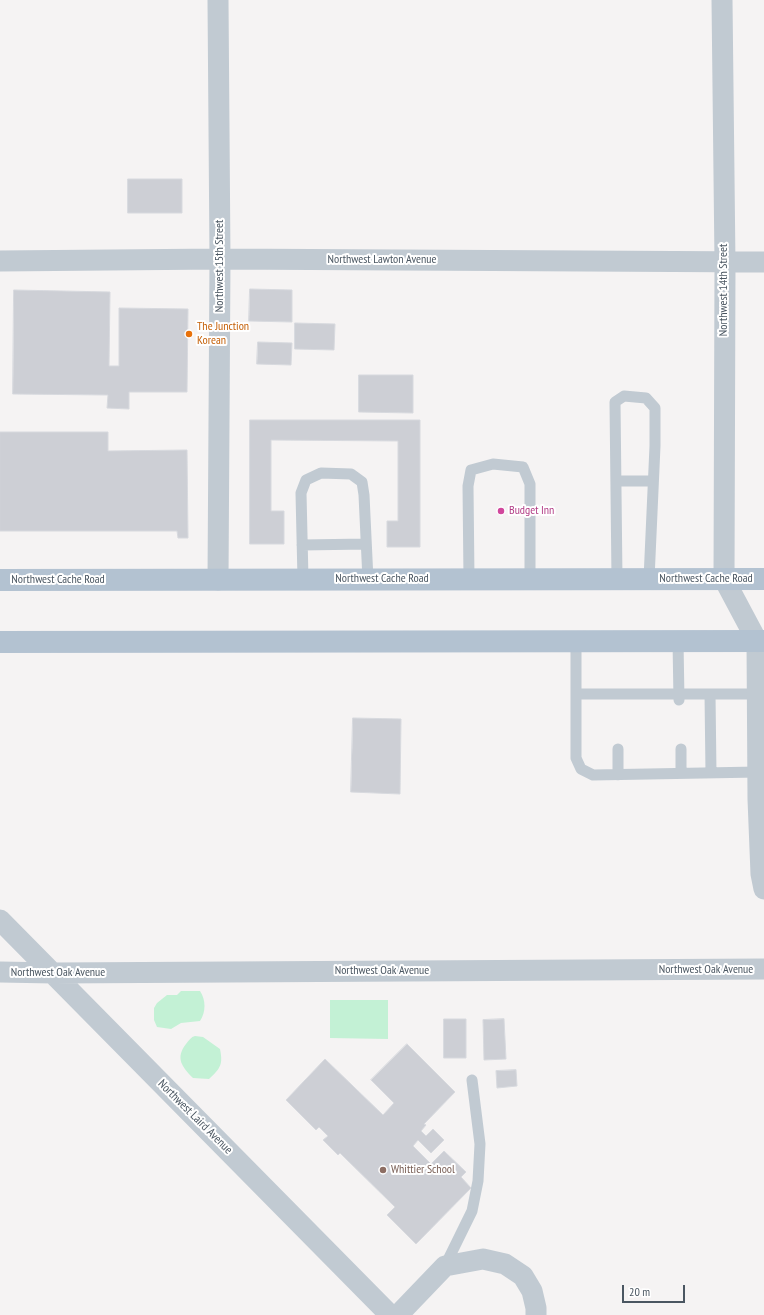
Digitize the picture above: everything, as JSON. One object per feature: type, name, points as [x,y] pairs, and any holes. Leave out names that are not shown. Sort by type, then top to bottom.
[{"type":"main road","name":"Northwest Cache Road","points":[[0,580],[764,579]]},
{"type":"main road","points":[[0,642],[761,641]]},
{"type":"street","name":"Northwest 15th Street","points":[[218,0],[220,259],[218,580]]},
{"type":"street","name":"Northwest 14th Street","points":[[722,0],[724,579]]},
{"type":"street","name":"Northwest Lawton Avenue","points":[[0,261],[220,259],[724,263],[764,262]]},
{"type":"street","points":[[724,579],[761,641],[761,694],[758,772],[762,874],[764,889]]},
{"type":"street","name":"Northwest Laird Avenue","points":[[0,920],[390,1315]]},
{"type":"street","name":"Northwest Oak Avenue","points":[[0,972],[53,973],[764,969]]},
{"type":"street","points":[[398,1315],[445,1266],[483,1259],[505,1264],[523,1276],[532,1291],[536,1315]]},
{"type":"lane","points":[[616,579],[615,402],[624,396],[646,398],[655,408],[655,446],[649,579]]},
{"type":"lane","points":[[469,579],[468,486],[471,470],[493,464],[523,466],[530,484],[530,579]]},
{"type":"lane","points":[[303,579],[301,493],[306,480],[321,473],[351,474],[362,482],[364,495],[368,580]]},
{"type":"lane","points":[[616,481],[653,481]]},
{"type":"lane","points":[[302,545],[366,544]]},
{"type":"lane","points":[[678,641],[680,697]]},
{"type":"lane","points":[[576,642],[576,758],[581,769],[593,775],[758,772]]},
{"type":"lane","points":[[576,694],[617,697],[680,697],[710,694],[761,694]]},
{"type":"lane","points":[[710,694],[711,773]]},
{"type":"lane","points":[[618,749],[618,775]]},
{"type":"lane","points":[[681,750],[681,773]]},
{"type":"lane","points":[[445,1266],[472,1211],[478,1181],[480,1144],[472,1080]]},
{"type":"green space","points":[[181,991],[200,991],[204,1006],[200,1021],[181,1023],[171,1029],[157,1027],[154,1020],[154,1008],[157,1003],[167,995],[177,995]]},
{"type":"green space","points":[[330,1000],[388,1000],[388,1039],[330,1038]]},
{"type":"green space","points":[[195,1036],[203,1037],[220,1049],[221,1062],[219,1069],[209,1079],[193,1078],[181,1062],[180,1058],[183,1049],[190,1039]]},
{"type":"building","points":[[128,179],[182,179],[182,213],[128,213]]},
{"type":"building","points":[[250,289],[292,290],[292,322],[249,321]]},
{"type":"building","points":[[14,290],[110,292],[109,366],[119,366],[119,308],[188,309],[187,392],[129,392],[129,409],[107,408],[108,395],[13,394]]},
{"type":"building","points":[[295,323],[335,324],[334,350],[295,349]]},
{"type":"building","points":[[258,342],[292,343],[291,365],[257,364]]},
{"type":"building","points":[[359,375],[413,375],[413,413],[359,412]]},
{"type":"building","points":[[250,420],[420,420],[420,547],[387,547],[387,521],[398,521],[398,441],[271,440],[271,511],[284,511],[284,544],[250,544]]},
{"type":"building","points":[[0,432],[108,432],[108,451],[187,450],[188,538],[178,538],[177,531],[0,531]]},
{"type":"building","points":[[353,718],[401,719],[400,794],[351,792]]},
{"type":"building","points":[[444,1019],[466,1019],[466,1058],[444,1058]]},
{"type":"building","points":[[504,1019],[506,1059],[484,1060],[483,1020]]},
{"type":"building","points":[[407,1044],[455,1092],[424,1124],[426,1125],[421,1131],[426,1136],[433,1129],[444,1140],[431,1153],[418,1140],[413,1146],[431,1164],[444,1151],[466,1172],[461,1177],[471,1188],[416,1244],[387,1215],[395,1207],[340,1153],[338,1155],[323,1140],[328,1136],[319,1127],[316,1130],[286,1100],[325,1059],[383,1115],[394,1103],[371,1080]]},
{"type":"building","points":[[516,1070],[517,1086],[497,1088],[496,1071]]},
{"type":"place","name":"The Junction Korean","points":[[189,334]]},
{"type":"place","name":"Budget Inn","points":[[501,511]]},
{"type":"place","name":"Whittier School","points":[[383,1170]]}]
